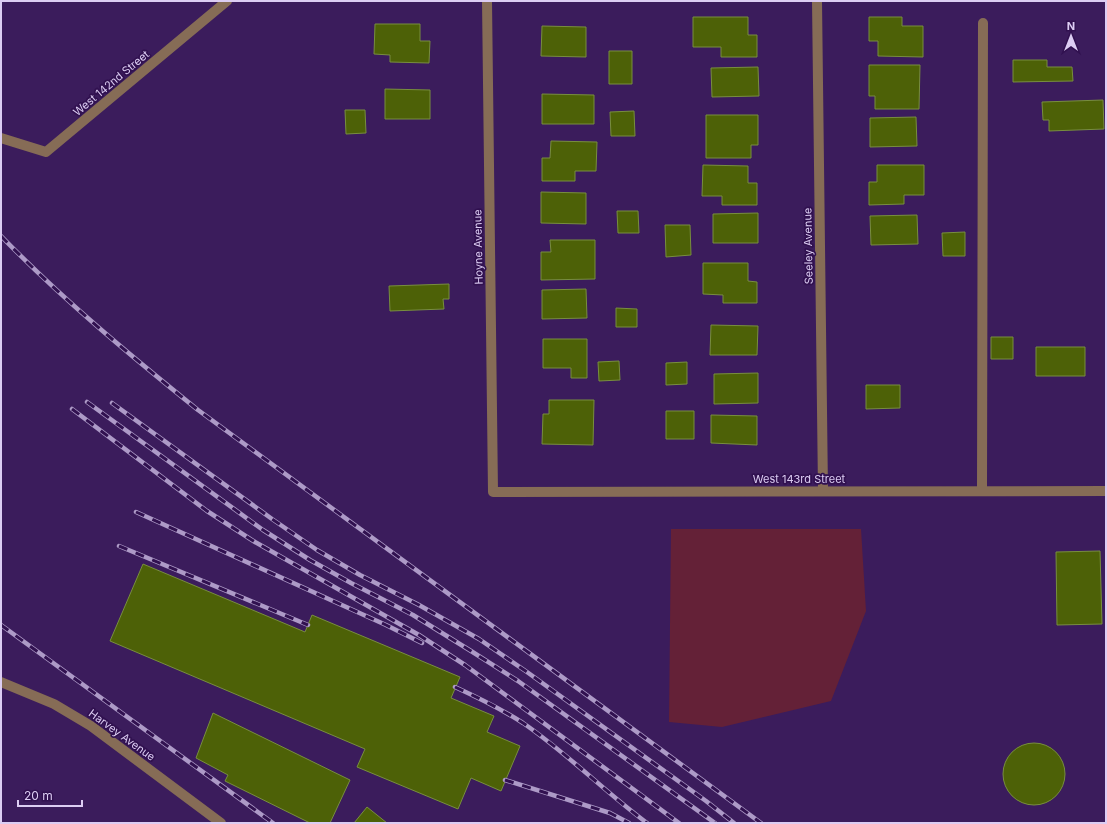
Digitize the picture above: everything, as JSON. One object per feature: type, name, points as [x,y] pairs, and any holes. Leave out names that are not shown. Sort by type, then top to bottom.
[{"type":"street","name":"West 142nd Street","points":[[1,138],[46,152],[227,1]]},
{"type":"street","name":"Hoyne Avenue","points":[[488,1],[493,492]]},
{"type":"street","name":"Seeley Avenue","points":[[817,1],[823,491]]},
{"type":"street","points":[[982,490],[983,23]]},
{"type":"street","name":"West 143rd Street","points":[[493,492],[982,490],[1106,491]]},
{"type":"street","name":"Harvey Avenue","points":[[1,682],[54,704],[91,726],[221,823]]},
{"type":"shaded area","points":[[671,529],[861,529],[866,611],[831,701],[722,727],[669,722]]},
{"type":"building","points":[[693,17],[748,17],[748,35],[757,35],[757,57],[721,57],[721,47],[693,47]]},
{"type":"building","points":[[869,17],[902,17],[902,26],[923,26],[923,57],[878,56],[878,41],[869,41]]},
{"type":"building","points":[[375,24],[420,24],[420,41],[430,41],[429,63],[390,62],[390,55],[374,54]]},
{"type":"building","points":[[542,26],[586,27],[586,57],[541,56]]},
{"type":"building","points":[[609,51],[632,51],[632,84],[609,84]]},
{"type":"building","points":[[1013,60],[1047,60],[1047,67],[1072,67],[1073,81],[1013,82]]},
{"type":"building","points":[[869,65],[920,65],[919,109],[875,109],[875,96],[869,96]]},
{"type":"building","points":[[758,67],[759,96],[712,97],[711,68]]},
{"type":"building","points":[[385,89],[430,90],[430,119],[385,119]]},
{"type":"building","points":[[542,94],[594,95],[594,124],[542,124]]},
{"type":"building","points":[[1103,100],[1104,129],[1049,131],[1049,120],[1043,120],[1042,102]]},
{"type":"building","points":[[345,110],[365,110],[366,133],[346,134]]},
{"type":"building","points":[[634,111],[635,136],[611,136],[610,112]]},
{"type":"building","points":[[706,115],[758,115],[758,145],[751,145],[751,158],[706,158]]},
{"type":"building","points":[[916,117],[917,146],[870,147],[870,118]]},
{"type":"building","points":[[551,141],[597,142],[596,171],[575,171],[575,181],[542,181],[542,158],[550,158]]},
{"type":"building","points":[[703,165],[748,166],[748,183],[757,183],[757,205],[722,205],[722,196],[702,196]]},
{"type":"building","points":[[877,165],[924,165],[924,195],[904,195],[904,204],[869,205],[869,182],[877,182]]},
{"type":"building","points":[[541,192],[586,193],[586,224],[541,223]]},
{"type":"building","points":[[617,211],[638,211],[639,233],[618,233]]},
{"type":"building","points":[[758,213],[758,243],[713,243],[713,214]]},
{"type":"building","points":[[917,215],[918,244],[871,245],[870,216]]},
{"type":"building","points":[[665,225],[690,225],[691,255],[666,257]]},
{"type":"building","points":[[965,232],[965,256],[943,256],[942,233]]},
{"type":"building","points":[[550,240],[595,240],[595,279],[541,280],[541,252],[551,252]]},
{"type":"building","points":[[703,263],[748,263],[748,281],[757,282],[757,303],[723,303],[723,295],[703,294]]},
{"type":"building","points":[[449,284],[449,299],[443,299],[444,309],[390,311],[389,286]]},
{"type":"building","points":[[586,289],[587,318],[542,319],[542,290]]},
{"type":"building","points":[[616,308],[637,309],[637,327],[616,327]]},
{"type":"building","points":[[711,325],[758,326],[757,355],[710,355]]},
{"type":"building","points":[[991,337],[1013,337],[1013,359],[991,359]]},
{"type":"building","points":[[543,339],[587,339],[587,378],[571,378],[571,368],[543,368]]},
{"type":"building","points":[[1036,347],[1085,347],[1085,376],[1036,376]]},
{"type":"building","points":[[619,361],[620,380],[599,381],[598,362]]},
{"type":"building","points":[[687,362],[687,384],[666,385],[666,363]]},
{"type":"building","points":[[758,373],[758,403],[714,404],[714,374]]},
{"type":"building","points":[[866,385],[900,385],[900,408],[866,409]]},
{"type":"building","points":[[549,400],[594,400],[593,445],[542,444],[543,414],[549,414]]},
{"type":"building","points":[[666,411],[694,411],[694,439],[666,439]]},
{"type":"building","points":[[711,415],[757,416],[757,445],[711,443]]},
{"type":"building","points":[[1100,551],[1102,624],[1057,625],[1056,552]]},
{"type":"building","points":[[143,564],[305,632],[312,615],[460,677],[451,698],[494,716],[487,732],[520,746],[501,791],[471,778],[458,809],[357,767],[365,749],[110,641]]},
{"type":"building","points":[[213,713],[350,780],[330,823],[310,823],[225,781],[228,775],[196,758]]},
{"type":"building","points":[[1034,743],[1046,745],[1056,752],[1063,762],[1065,774],[1063,786],[1056,796],[1046,803],[1034,805],[1022,803],[1012,796],[1005,786],[1003,774],[1005,762],[1012,752],[1022,745]]},
{"type":"building","points":[[367,807],[387,823],[354,823]]},
{"type":"railway","points":[[1,236],[72,304],[198,410],[761,823]]},
{"type":"railway","points":[[87,402],[263,530],[310,560],[413,615],[518,681],[715,823]]},
{"type":"railway","points":[[112,403],[317,550],[360,575],[419,605],[479,639],[706,801],[734,823]]},
{"type":"railway","points":[[72,409],[207,511],[255,542],[419,635],[465,665],[679,823]]},
{"type":"railway","points":[[136,512],[386,625],[422,643]]},
{"type":"railway","points":[[119,546],[308,625]]},
{"type":"railway","points":[[1,625],[273,823]]},
{"type":"railway","points":[[455,687],[490,704],[523,723],[555,747],[616,799],[647,823]]},
{"type":"railway","points":[[505,780],[610,813],[629,823]]}]
